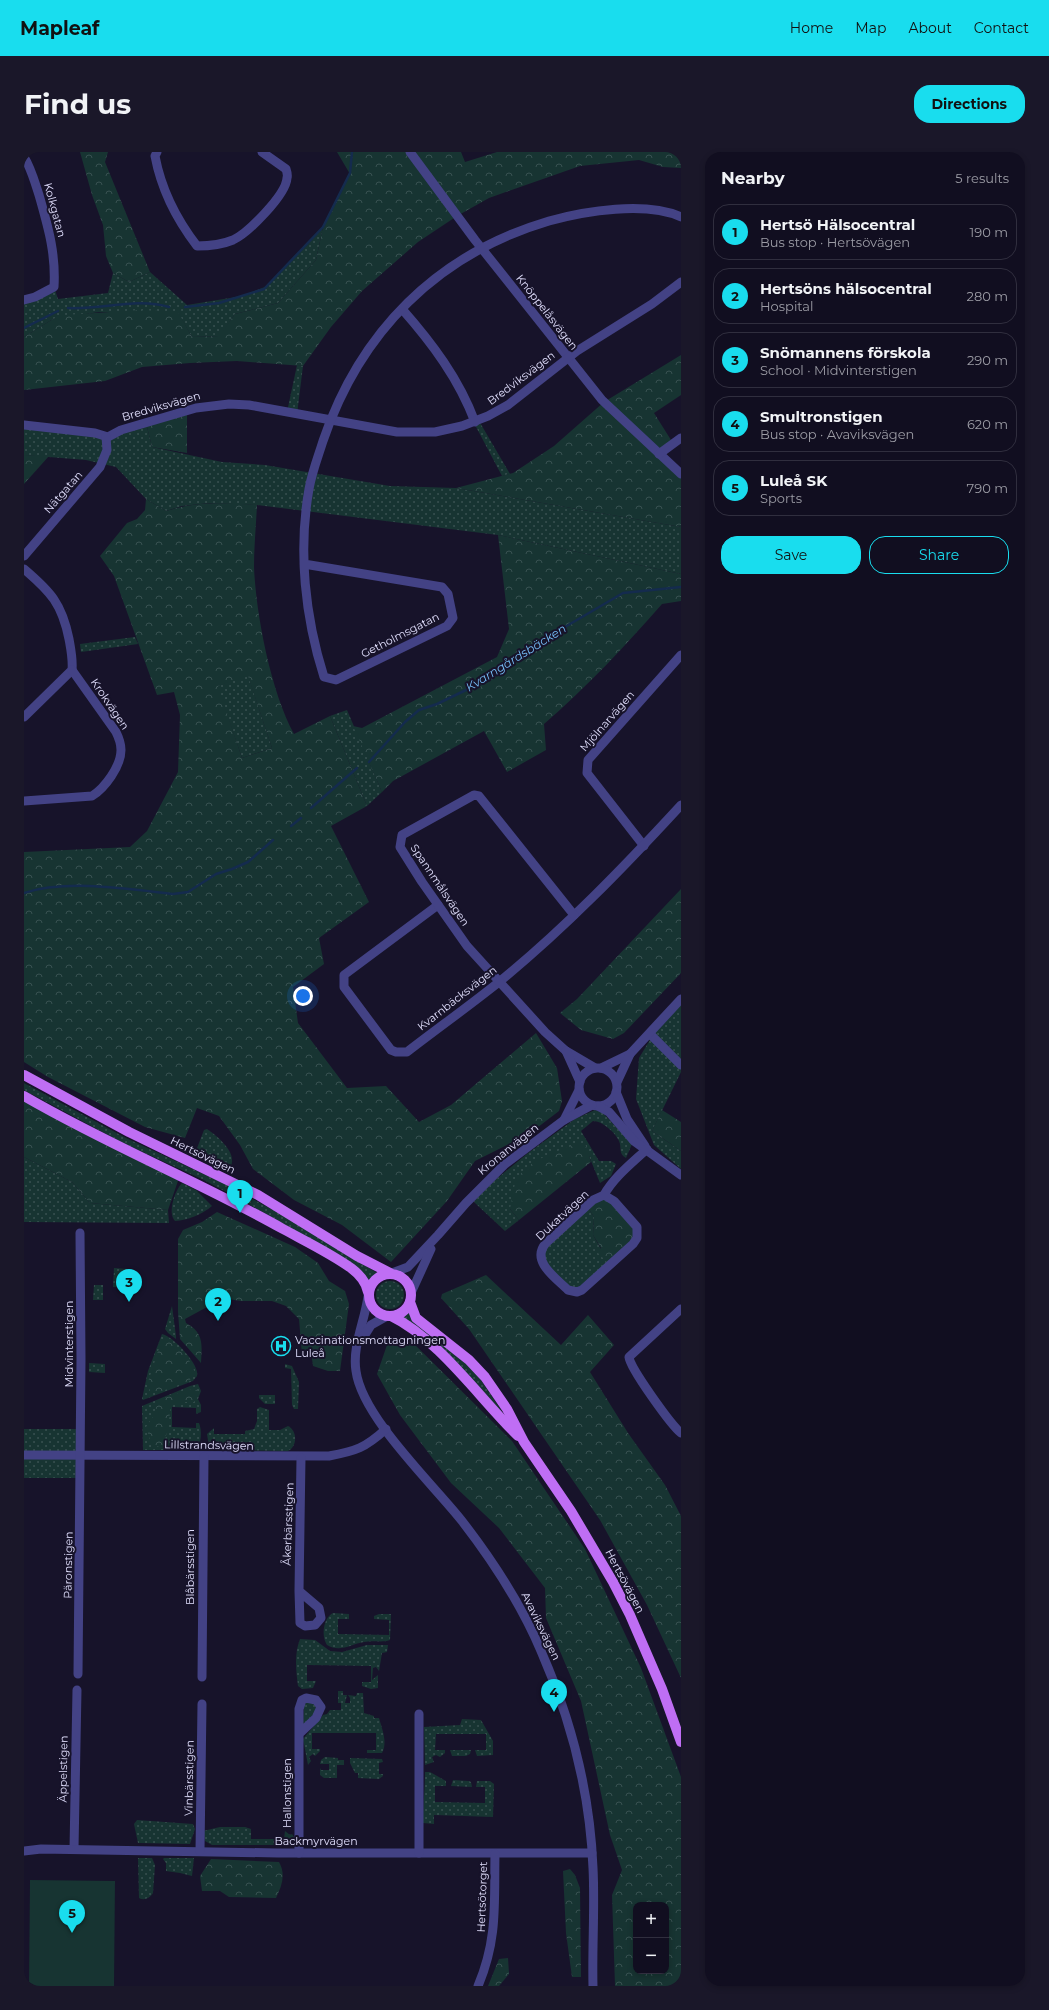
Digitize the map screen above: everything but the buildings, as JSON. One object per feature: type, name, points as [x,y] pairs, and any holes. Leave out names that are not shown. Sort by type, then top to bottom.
[{"type":"main road","name":"Hertsövägen","points":[[24,1076],[129,1132],[258,1195],[357,1256],[391,1273]]},
{"type":"main road","points":[[24,1096],[107,1141],[209,1189],[334,1257],[358,1274],[366,1283],[368,1294],[374,1309],[389,1316],[403,1312],[410,1298],[407,1282],[402,1277],[391,1273],[377,1277],[371,1284],[368,1294]]},
{"type":"main road","name":"Hertsövägen","points":[[410,1298],[416,1318],[469,1360],[485,1378],[507,1409],[524,1442],[571,1511],[613,1582],[649,1656],[681,1742]]},
{"type":"main road","name":"Hertsövägen","points":[[389,1316],[415,1331],[441,1355],[524,1442]]},
{"type":"street","points":[[157,152],[155,156],[158,170],[180,224],[197,246],[212,246],[232,240],[246,233],[275,201],[288,179],[286,169],[262,152]]},
{"type":"street","name":"Knöppelåsvägen","points":[[410,152],[482,248],[602,400],[681,474]]},
{"type":"street","name":"Kolkgatan","points":[[24,157],[34,180],[52,238],[55,270],[54,287],[34,297],[24,300]]},
{"type":"street","points":[[331,420],[342,392],[358,364],[380,333],[420,291],[446,271],[482,248],[531,227],[583,214],[621,210],[646,210],[681,218]]},
{"type":"street","name":"Bredviksvägen","points":[[106,437],[121,430],[185,411],[218,405],[249,406],[409,433],[449,430],[475,422],[508,405],[568,358],[609,329],[652,304],[681,282]]},
{"type":"street","points":[[402,309],[426,337],[447,367],[460,389],[475,422]]},
{"type":"street","name":"Getholmsgatan","points":[[304,564],[442,588],[448,594],[453,618],[447,626],[336,680],[324,677],[315,649],[309,618],[304,564],[309,490],[331,420]]},
{"type":"street","points":[[24,425],[95,433],[106,437]]},
{"type":"street","name":"Nätgatan","points":[[24,556],[100,467],[107,450],[106,437]]},
{"type":"street","points":[[660,454],[681,438]]},
{"type":"street","points":[[24,568],[50,594],[61,608],[66,622],[72,659],[72,670],[24,717]]},
{"type":"street","name":"Mjölnarvägen","points":[[644,846],[587,773],[588,760],[681,654]]},
{"type":"street","name":"Krokvägen","points":[[24,801],[92,796],[101,790],[120,760],[122,750],[119,739],[72,670]]},
{"type":"street","name":"Spannmålsvägen","points":[[574,915],[479,796],[474,795],[402,835],[400,847],[467,946],[538,1025],[566,1051],[598,1068]]},
{"type":"street","name":"Kvarnbäcksvägen","points":[[438,905],[344,975],[344,987],[391,1050],[396,1052],[408,1052],[499,982],[574,915],[644,846],[681,805]]},
{"type":"street","points":[[647,1149],[627,1119],[619,1103],[616,1092],[617,1082],[630,1054],[681,999]]},
{"type":"street","points":[[650,1034],[681,1065]]},
{"type":"street","name":"Spannmålsvägen","points":[[566,1051],[580,1086]]},
{"type":"street","points":[[630,1054],[586,1072],[580,1086],[584,1099],[609,1112],[634,1141],[681,1175]]},
{"type":"street","points":[[598,1068],[610,1071],[617,1082]]},
{"type":"street","name":"Kronanvägen","points":[[564,1120],[580,1086]]},
{"type":"street","points":[[595,1105],[610,1102],[616,1092]]},
{"type":"street","name":"Kronanvägen","points":[[391,1273],[408,1267],[494,1174],[564,1120],[595,1105]]},
{"type":"street","name":"Dukatvägen","points":[[604,1195],[614,1201],[637,1227],[637,1238],[582,1290],[568,1290],[544,1266],[540,1260],[540,1252],[546,1243],[593,1200],[604,1195],[609,1186],[618,1176],[647,1149]]},
{"type":"street","name":"Midvinterstigen","points":[[80,1233],[81,1456]]},
{"type":"street","name":"Kronanvägen","points":[[410,1298],[426,1257],[438,1235]]},
{"type":"street","name":"Avaviksvägen","points":[[368,1294],[355,1368],[366,1402],[386,1430],[446,1501],[484,1551],[511,1593],[532,1633],[559,1696],[575,1747],[586,1801],[592,1853],[594,1910],[593,1986]]},
{"type":"street","points":[[681,1310],[629,1357],[629,1362],[672,1424],[681,1433]]},
{"type":"street","name":"Avaviksvägen","points":[[358,1346],[371,1325],[389,1316]]},
{"type":"street","name":"Lillstrandsvägen","points":[[24,1455],[302,1458],[329,1456],[352,1452],[368,1445],[386,1430]]},
{"type":"street","name":"Päronstigen","points":[[78,1674],[81,1456]]},
{"type":"street","name":"Blåbärsstigen","points":[[202,1677],[204,1457]]},
{"type":"street","name":"Åkerbärsstigen","points":[[299,1591],[302,1458]]},
{"type":"street","name":"Äppelstigen","points":[[74,1850],[77,1690]]},
{"type":"street","name":"Vinbärsstigen","points":[[200,1852],[202,1704]]},
{"type":"street","points":[[419,1714],[419,1853]]},
{"type":"street","name":"Hallonstigen","points":[[299,1734],[299,1853]]},
{"type":"street","name":"Backmyrvägen","points":[[24,1844],[41,1849]]},
{"type":"street","name":"Backmyrvägen","points":[[24,1851],[41,1849],[299,1853],[592,1853]]},
{"type":"street","name":"Hertsötorget","points":[[478,1986],[489,1956],[493,1936],[495,1917],[495,1854]]},
{"type":"green space","points":[[80,152],[108,152],[105,162],[150,272],[129,282],[113,273],[106,256],[103,225],[92,195]]},
{"type":"green space","points":[[337,152],[461,152],[465,162],[497,152],[681,152],[681,168],[663,167],[639,160],[580,166],[489,198],[457,216],[418,242],[362,291],[331,327],[303,366],[237,361],[142,367],[105,381],[24,390],[24,337],[53,319],[65,315],[140,310],[178,312],[192,337],[219,336],[235,314],[278,303],[316,260],[323,227],[350,174]]},
{"type":"green space","points":[[323,227],[316,260],[278,303],[235,314],[220,336],[192,337],[178,313],[99,312],[53,319],[24,337],[24,301],[54,287],[58,299],[108,293],[113,273],[129,282],[150,272],[187,305],[242,296],[267,286]]},
{"type":"green space","points":[[681,355],[681,395],[654,413],[671,440],[659,454],[681,474],[681,527],[456,488],[513,473],[554,446],[604,402]]},
{"type":"green space","points":[[297,365],[303,366],[297,414],[287,412]]},
{"type":"green space","points":[[187,410],[187,453],[152,447],[146,423]]},
{"type":"green space","points":[[479,421],[510,474],[502,476],[474,423]]},
{"type":"green space","points":[[146,423],[152,447],[222,462],[265,465],[390,486],[456,488],[681,527],[681,574],[498,535],[257,505],[210,503],[182,506],[166,511],[146,499],[116,467],[86,460],[24,455],[24,426],[100,435]]},
{"type":"green space","points":[[24,455],[49,456],[24,484]]},
{"type":"green space","points":[[146,499],[166,511],[200,504],[222,503],[257,505],[254,559],[255,586],[261,630],[278,697],[294,734],[330,716],[367,806],[331,826],[369,902],[319,938],[324,964],[293,987],[298,1023],[347,1088],[386,1086],[419,1122],[451,1105],[536,1033],[557,1068],[562,1101],[559,1111],[529,1134],[475,1161],[447,1201],[391,1262],[342,1225],[294,1200],[253,1169],[240,1145],[219,1116],[197,1108],[185,1138],[145,1127],[48,1077],[24,1062],[24,852],[130,847],[147,831],[178,772],[180,715],[174,692],[157,695],[114,576],[100,556],[127,523],[137,519],[145,510]],"holes":[[[248,676],[272,748],[242,758],[218,686]]]},
{"type":"green space","points":[[498,535],[681,574],[681,601],[662,604],[605,666],[544,724],[546,750],[507,772],[484,731],[393,781],[382,792],[353,726],[362,728],[497,657],[509,629]]},
{"type":"green space","points":[[135,637],[138,644],[81,652],[80,644]]},
{"type":"green space","points":[[248,675],[272,748],[242,758],[217,686]]},
{"type":"green space","points":[[347,710],[382,792],[367,806],[330,716]]},
{"type":"green space","points":[[681,889],[681,973],[624,1033],[613,1039],[581,1030],[560,1013],[577,999]]},
{"type":"green space","points":[[681,1001],[681,1072],[652,1131],[681,1151],[681,1169],[654,1145],[636,1099],[639,1058],[659,1025]]},
{"type":"green space","points":[[24,1083],[126,1138],[225,1184],[284,1216],[377,1273],[369,1281],[339,1256],[261,1211],[204,1180],[123,1143],[24,1090]]},
{"type":"green space","points":[[24,1095],[180,1175],[168,1210],[90,1203],[72,1182],[24,1157]]},
{"type":"green space","points":[[595,1110],[602,1112],[632,1144],[626,1158],[622,1154],[620,1143],[617,1138],[604,1125],[597,1121],[593,1121],[581,1131],[599,1161],[611,1161],[616,1164],[611,1176],[600,1183],[589,1156],[510,1209],[519,1220],[505,1231],[475,1203],[474,1201],[494,1181],[528,1153],[575,1119]]},
{"type":"green space","points":[[662,1110],[681,1122],[681,1151],[652,1131]]},
{"type":"green space","points":[[207,1129],[221,1140],[229,1150],[232,1161],[231,1166],[224,1166],[194,1156],[204,1130]]},
{"type":"green space","points":[[585,1143],[591,1162],[519,1220],[510,1209],[516,1178],[535,1161],[560,1150]]},
{"type":"green space","points":[[24,1157],[72,1182],[90,1203],[168,1210],[169,1223],[24,1222]]},
{"type":"green space","points":[[182,1183],[196,1190],[212,1206],[185,1220],[175,1221],[172,1213],[172,1207],[179,1186]]},
{"type":"green space","points":[[605,1196],[638,1232],[610,1265],[598,1253],[601,1248],[593,1235],[594,1217],[587,1206]]},
{"type":"green space","points":[[587,1206],[594,1217],[593,1235],[610,1265],[573,1292],[542,1265],[543,1246]]},
{"type":"green space","points":[[217,1212],[295,1247],[318,1263],[329,1281],[345,1291],[349,1304],[340,1371],[328,1371],[313,1366],[311,1352],[302,1355],[299,1319],[286,1306],[272,1301],[241,1301],[209,1296],[207,1307],[185,1319],[186,1323],[196,1331],[201,1340],[201,1363],[180,1339],[178,1312],[178,1239],[183,1230],[202,1222]]},
{"type":"green space","points":[[114,1268],[128,1269],[128,1288],[113,1287]]},
{"type":"green space","points":[[486,1275],[561,1345],[588,1315],[614,1345],[590,1372],[628,1433],[665,1485],[681,1516],[681,1678],[647,1605],[600,1520],[469,1329],[441,1298],[442,1294]]},
{"type":"green space","points":[[390,1281],[400,1285],[404,1295],[400,1305],[390,1309],[380,1305],[376,1295],[380,1285]]},
{"type":"green space","points":[[94,1285],[103,1285],[103,1300],[93,1300]]},
{"type":"green space","points":[[172,1306],[176,1336],[176,1339],[165,1329]]},
{"type":"green space","points":[[408,1312],[476,1373],[503,1413],[402,1318]]},
{"type":"green space","points":[[162,1334],[179,1345],[190,1358],[197,1371],[197,1376],[193,1381],[143,1400],[148,1371]]},
{"type":"green space","points":[[406,1336],[512,1441],[585,1549],[641,1668],[681,1777],[681,1986],[615,1986],[612,1895],[622,1870],[610,1835],[581,1701],[546,1618],[545,1588],[499,1528],[451,1483],[400,1415],[377,1374],[387,1345]]},
{"type":"green space","points":[[167,1339],[184,1354],[191,1363],[195,1373],[189,1381],[157,1393],[150,1391],[148,1382],[161,1342]]},
{"type":"green space","points":[[89,1363],[105,1364],[105,1373],[89,1372]]},
{"type":"green space","points":[[285,1364],[292,1366],[299,1382],[298,1409],[294,1409],[292,1405],[291,1369],[285,1368]]},
{"type":"green space","points":[[198,1384],[201,1391],[198,1399],[201,1405],[201,1412],[196,1414],[196,1408],[172,1407],[172,1427],[196,1428],[196,1423],[199,1423],[201,1437],[197,1448],[195,1450],[143,1450],[142,1406]]},
{"type":"green space","points":[[189,1389],[197,1390],[198,1396],[194,1402],[183,1402],[171,1405],[164,1444],[159,1447],[151,1443],[146,1427],[152,1418],[159,1400]]},
{"type":"green space","points":[[259,1395],[275,1395],[275,1404],[265,1404],[259,1398]]},
{"type":"green space","points":[[260,1407],[269,1410],[269,1430],[280,1430],[288,1426],[291,1428],[295,1435],[295,1443],[291,1449],[288,1451],[215,1450],[209,1447],[207,1434],[214,1428],[214,1434],[245,1434],[245,1431],[254,1429],[257,1421],[257,1409]]},
{"type":"green space","points":[[24,1429],[81,1429],[84,1478],[24,1478]]},
{"type":"green space","points":[[333,1613],[349,1614],[349,1619],[338,1619],[338,1634],[389,1635],[389,1620],[374,1619],[374,1616],[379,1614],[391,1614],[390,1640],[364,1642],[341,1648],[327,1645],[324,1637],[324,1628],[327,1619]]},
{"type":"green space","points":[[300,1639],[315,1640],[330,1651],[342,1652],[367,1645],[388,1645],[387,1652],[382,1653],[379,1671],[376,1667],[373,1668],[372,1680],[378,1675],[378,1688],[371,1689],[362,1686],[362,1682],[371,1682],[371,1666],[307,1665],[307,1681],[316,1681],[313,1688],[302,1689],[298,1686],[296,1668],[296,1657]]},
{"type":"green space","points":[[338,1691],[343,1691],[343,1695],[347,1695],[345,1703],[350,1703],[350,1698],[348,1695],[356,1696],[357,1693],[363,1693],[364,1713],[374,1716],[374,1718],[379,1718],[384,1736],[384,1749],[382,1753],[367,1753],[367,1750],[376,1750],[376,1733],[312,1733],[312,1749],[320,1749],[320,1751],[315,1756],[313,1754],[309,1757],[311,1761],[308,1765],[303,1739],[323,1715],[327,1714],[330,1710],[341,1710],[341,1703],[338,1703]]},
{"type":"green space","points":[[307,1702],[314,1702],[317,1711],[303,1725],[304,1705]]},
{"type":"green space","points":[[462,1719],[481,1720],[493,1741],[493,1755],[477,1756],[475,1750],[486,1750],[486,1734],[436,1734],[435,1750],[445,1750],[445,1753],[440,1757],[436,1755],[432,1757],[434,1762],[425,1765],[424,1727],[460,1725]]},
{"type":"green space","points":[[450,1750],[471,1750],[470,1754],[466,1756],[452,1756]]},
{"type":"green space","points":[[325,1757],[344,1760],[344,1765],[337,1765],[337,1778],[324,1778],[320,1775],[320,1768],[321,1770],[329,1770],[329,1764],[320,1764],[321,1760]]},
{"type":"green space","points":[[350,1758],[382,1759],[383,1762],[379,1763],[379,1774],[383,1774],[383,1776],[379,1779],[358,1778],[358,1773],[355,1773],[350,1763]]},
{"type":"green space","points":[[425,1772],[430,1772],[446,1781],[446,1786],[435,1786],[435,1802],[485,1803],[485,1787],[476,1787],[477,1781],[490,1781],[494,1784],[493,1817],[434,1815],[434,1824],[423,1823]]},
{"type":"green space","points":[[453,1780],[469,1781],[471,1782],[472,1787],[451,1786]]},
{"type":"green space","points":[[137,1820],[193,1824],[195,1829],[190,1844],[138,1843],[134,1824]]},
{"type":"green space","points":[[220,1827],[245,1827],[251,1829],[251,1839],[284,1839],[285,1831],[290,1835],[292,1834],[294,1837],[289,1844],[286,1845],[212,1845],[205,1841],[203,1831]]},
{"type":"green space","points":[[138,1858],[152,1858],[155,1865],[153,1893],[149,1898],[145,1899],[139,1898]]},
{"type":"green space","points":[[194,1858],[192,1876],[166,1871],[166,1863],[163,1859]]},
{"type":"green space","points":[[211,1859],[279,1862],[283,1876],[276,1898],[229,1897],[220,1891],[202,1891],[200,1876]]},
{"type":"green space","points":[[570,1869],[575,1875],[580,1888],[581,1977],[572,1977],[566,1933],[563,1871]]},
{"type":"green space","points":[[30,1880],[115,1881],[114,1986],[29,1986]]},
{"type":"green space","points":[[508,1958],[509,1974],[499,1986],[488,1986],[499,1959]]},
{"type":"waterway","points":[[185,307],[219,303],[264,289],[323,227],[350,173],[352,152]]},
{"type":"waterway","points":[[68,308],[132,303],[157,304],[169,307]]},
{"type":"waterway","points":[[24,328],[58,311]]},
{"type":"waterway","name":"Kvarngårdsbäcken","points":[[369,762],[405,722],[419,710],[437,704],[466,690],[541,641],[623,593],[681,587]]},
{"type":"waterway","points":[[311,808],[357,768]]},
{"type":"waterway","points":[[291,826],[301,818]]},
{"type":"waterway","points":[[24,893],[41,889],[78,886],[98,886],[173,894],[188,892],[216,874],[248,862],[273,840]]},
{"type":"place","name":"Hertsö Hälsocentral","points":[[240,1213]]},
{"type":"place","name":"Snömannens förskola","points":[[129,1302]]},
{"type":"place","name":"Hertsöns hälsocentral","points":[[218,1321]]},
{"type":"place","name":"Vaccinationsmottagningen Luleå","points":[[281,1346]]},
{"type":"place","name":"Smultronstigen","points":[[554,1712]]},
{"type":"place","name":"Luleå SK","points":[[72,1933]]}]
